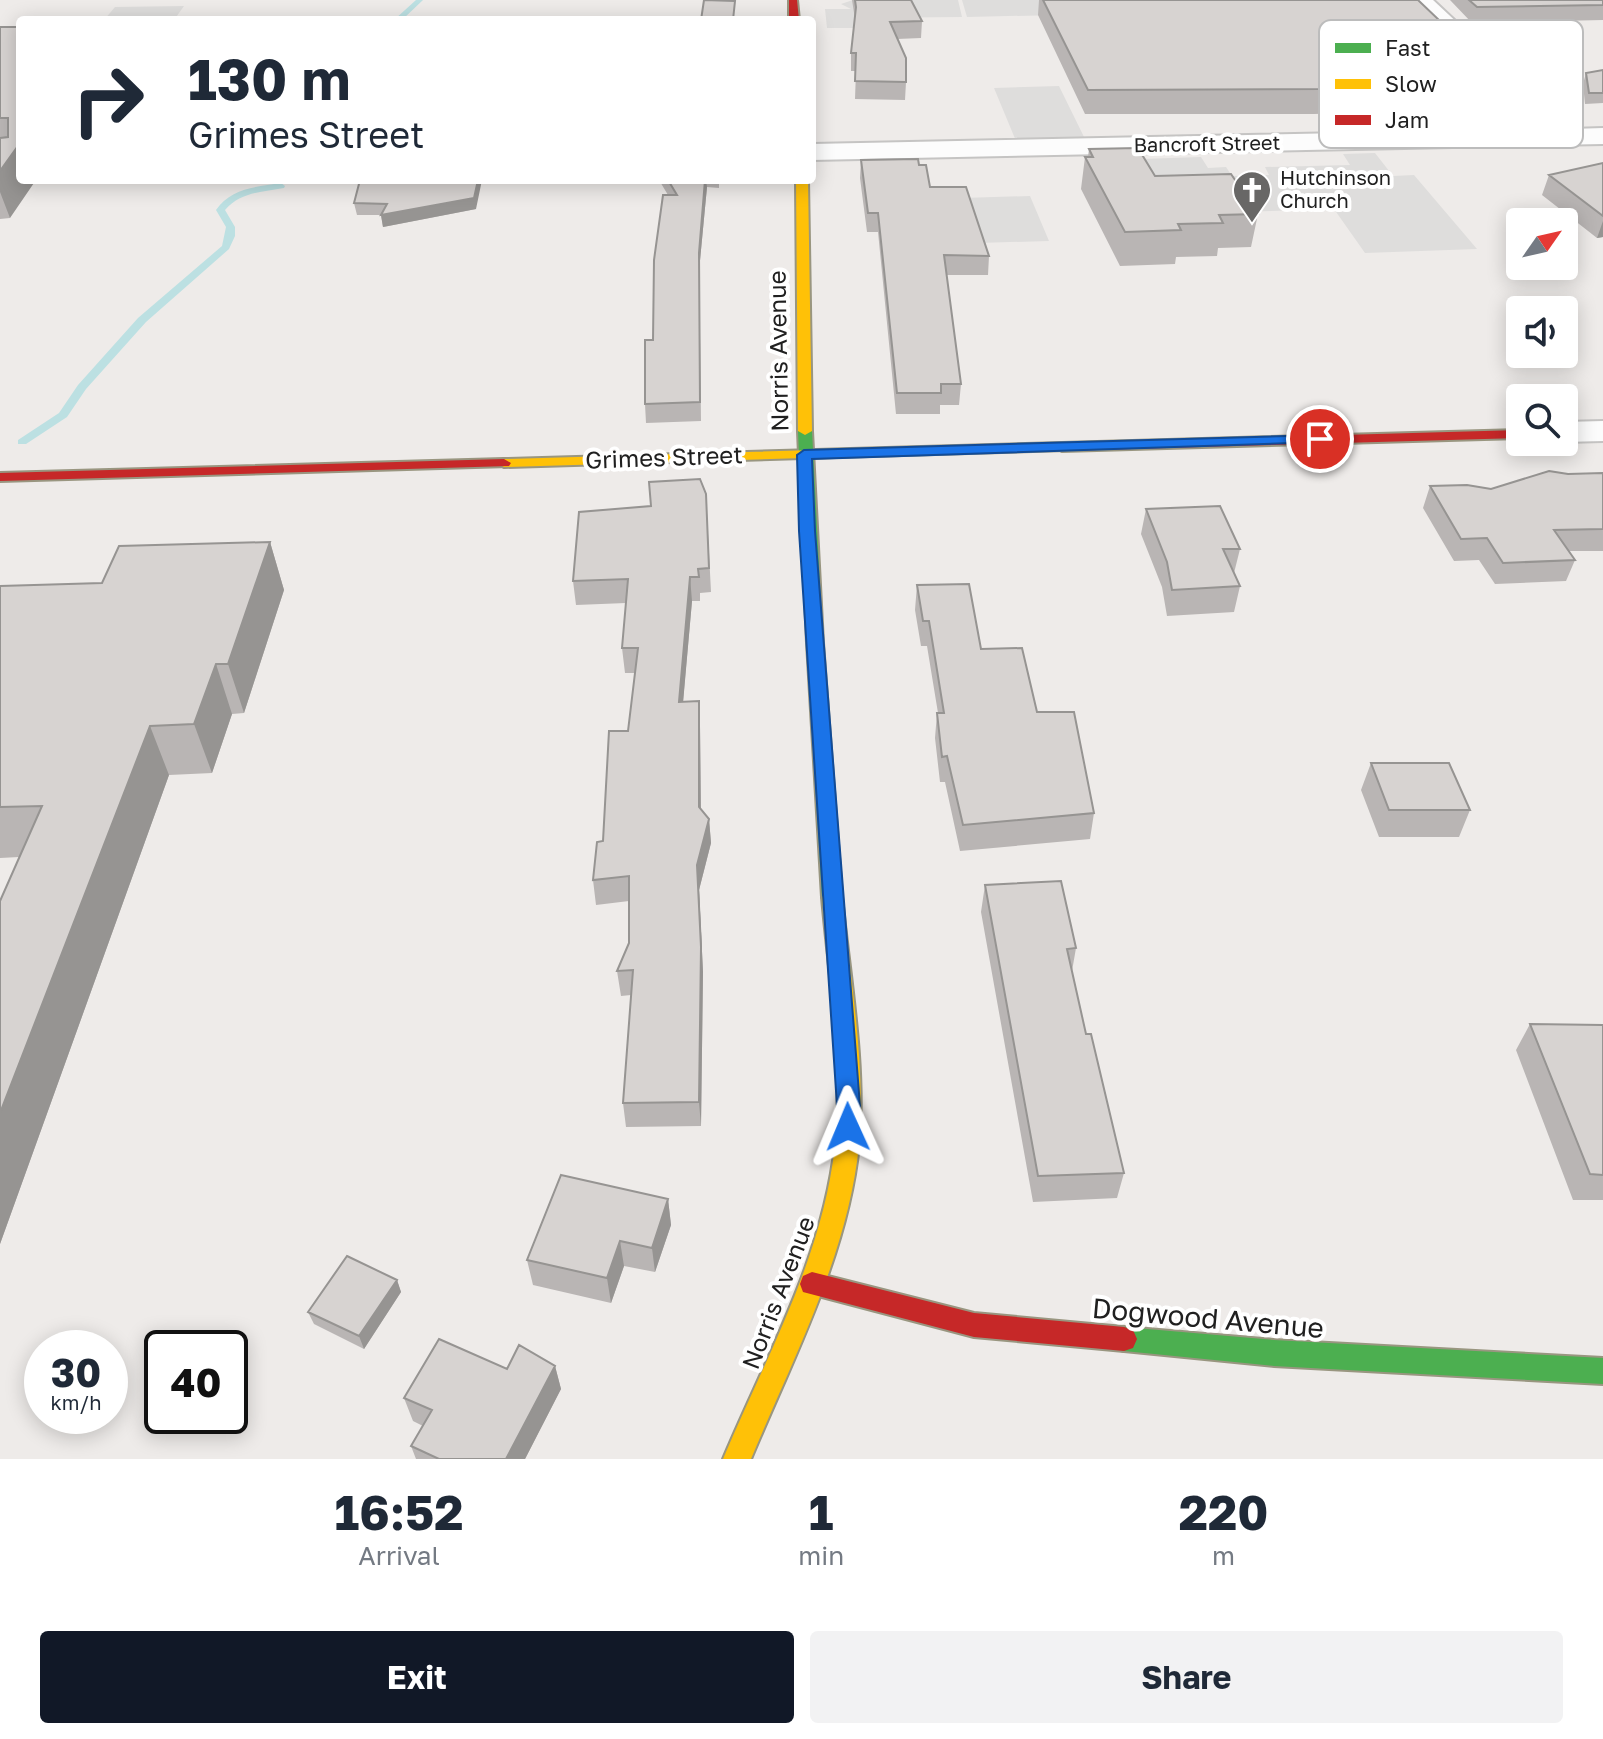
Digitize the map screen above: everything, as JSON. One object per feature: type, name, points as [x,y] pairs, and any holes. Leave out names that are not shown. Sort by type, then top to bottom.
[{"type":"street","points":[[1420,0],[1441,20]]},
{"type":"street","name":"Bancroft Street","points":[[1583,137],[1603,136]]},
{"type":"street","name":"Bancroft Street","points":[[816,152],[1319,142]]},
{"type":"street","name":"Norris Avenue","points":[[737,1459],[832,1230],[847,1148],[849,1106],[804,455],[802,184]]},
{"type":"street","points":[[1578,432],[1603,431]]},
{"type":"street","name":"Grimes Street","points":[[0,477],[1506,434]]},
{"type":"street","name":"Dogwood Avenue","points":[[812,1284],[974,1325],[1274,1353],[1603,1371]]},
{"type":"shaded area","points":[[853,0],[958,0],[962,17],[856,18],[856,28],[827,28],[825,9],[851,9],[841,4]]},
{"type":"shaded area","points":[[962,0],[1407,0],[1414,7],[967,17]]},
{"type":"shaded area","points":[[184,6],[177,16],[107,16],[115,7]]},
{"type":"shaded area","points":[[1059,86],[1085,139],[1016,141],[994,88]]},
{"type":"shaded area","points":[[1375,153],[1393,176],[1414,175],[1477,249],[1365,253],[1334,209],[1171,214],[1141,159],[1201,157],[1208,168],[1226,167],[1232,176],[1269,175],[1265,167],[1350,165],[1343,154]]},
{"type":"shaded area","points":[[1030,196],[1049,241],[978,243],[962,198]]},
{"type":"building","points":[[704,0],[735,1],[733,16],[702,16]]},
{"type":"building","points":[[855,0],[911,0],[922,21],[890,22],[906,58],[906,82],[855,81],[856,53],[851,53]]},
{"type":"building","points":[[1043,0],[1418,0],[1439,20],[1319,20],[1319,89],[1088,90]]},
{"type":"building","points":[[1469,0],[1603,0],[1603,5],[1477,7]]},
{"type":"building","points":[[0,27],[16,27],[16,149],[0,171],[0,138],[8,137],[8,118],[0,118]]},
{"type":"building","points":[[1603,70],[1603,93],[1589,93],[1586,73]]},
{"type":"building","points":[[1138,148],[1155,176],[1231,174],[1258,214],[1219,215],[1223,223],[1178,224],[1181,230],[1125,232],[1085,157],[1093,157],[1089,149]]},
{"type":"building","points":[[918,159],[919,165],[926,165],[930,187],[966,187],[989,256],[944,255],[961,384],[941,384],[941,393],[897,393],[878,213],[868,213],[861,160]]},
{"type":"building","points":[[1603,163],[1603,216],[1549,175]]},
{"type":"building","points":[[359,184],[477,184],[474,198],[381,215],[387,204],[354,203]]},
{"type":"building","points":[[670,184],[705,184],[699,253],[700,402],[645,404],[645,340],[653,340],[654,260],[663,195],[677,195]]},
{"type":"building","points":[[1549,471],[1603,473],[1603,529],[1554,530],[1575,560],[1503,563],[1487,538],[1461,539],[1430,486],[1467,485],[1491,489]]},
{"type":"building","points":[[700,479],[706,494],[709,568],[698,569],[699,577],[690,577],[679,702],[699,701],[699,807],[709,819],[697,865],[701,947],[699,1102],[623,1103],[633,970],[617,971],[629,943],[629,876],[593,880],[597,842],[603,841],[609,731],[628,731],[638,648],[622,648],[628,579],[573,581],[579,512],[651,506],[649,482]]},
{"type":"building","points":[[1220,506],[1240,549],[1223,549],[1240,586],[1172,590],[1167,562],[1146,509]]},
{"type":"building","points":[[270,542],[228,664],[216,664],[194,724],[150,726],[0,1113],[0,901],[42,806],[0,807],[0,586],[102,583],[119,546]]},
{"type":"building","points":[[969,584],[981,649],[1022,648],[1037,712],[1074,712],[1094,813],[963,825],[947,756],[942,757],[937,713],[944,713],[929,621],[923,621],[917,585]]},
{"type":"building","points":[[1371,763],[1449,763],[1470,810],[1389,810]]},
{"type":"building","points":[[1061,881],[1076,948],[1067,949],[1086,1034],[1091,1034],[1124,1173],[1038,1176],[985,885]]},
{"type":"building","points":[[1530,1024],[1603,1025],[1603,1175],[1590,1174]]},
{"type":"building","points":[[561,1175],[668,1199],[652,1248],[620,1241],[607,1278],[527,1260]]},
{"type":"building","points":[[347,1256],[397,1280],[359,1336],[308,1312]]},
{"type":"building","points":[[439,1339],[507,1369],[519,1345],[555,1366],[506,1459],[439,1459],[411,1446],[432,1410],[404,1398]]},
{"type":"waterway","points":[[402,16],[420,0]]},
{"type":"waterway","points":[[22,442],[63,415],[82,387],[142,320],[226,247],[231,232],[230,223],[220,210],[225,203],[239,194],[281,186]]},
{"type":"traffic: fast","points":[[805,431],[832,897]]},
{"type":"traffic: fast","points":[[1124,1339],[1274,1353],[1603,1371]]},
{"type":"traffic: slow","points":[[802,184],[805,431]]},
{"type":"traffic: slow","points":[[504,463],[1062,447]]},
{"type":"traffic: slow","points":[[737,1459],[804,1305],[832,1224],[841,1184],[849,1116],[832,897]]},
{"type":"traffic: jam","points":[[793,0],[794,16]]},
{"type":"traffic: jam","points":[[1062,447],[1506,434]]},
{"type":"traffic: jam","points":[[0,477],[504,463]]},
{"type":"traffic: jam","points":[[812,1284],[974,1325],[1124,1339]]},
{"type":"place","name":"Hutchinson Church","points":[[1252,224]]},
{"type":"route","points":[[848,1127],[804,455],[1320,439]]}]
